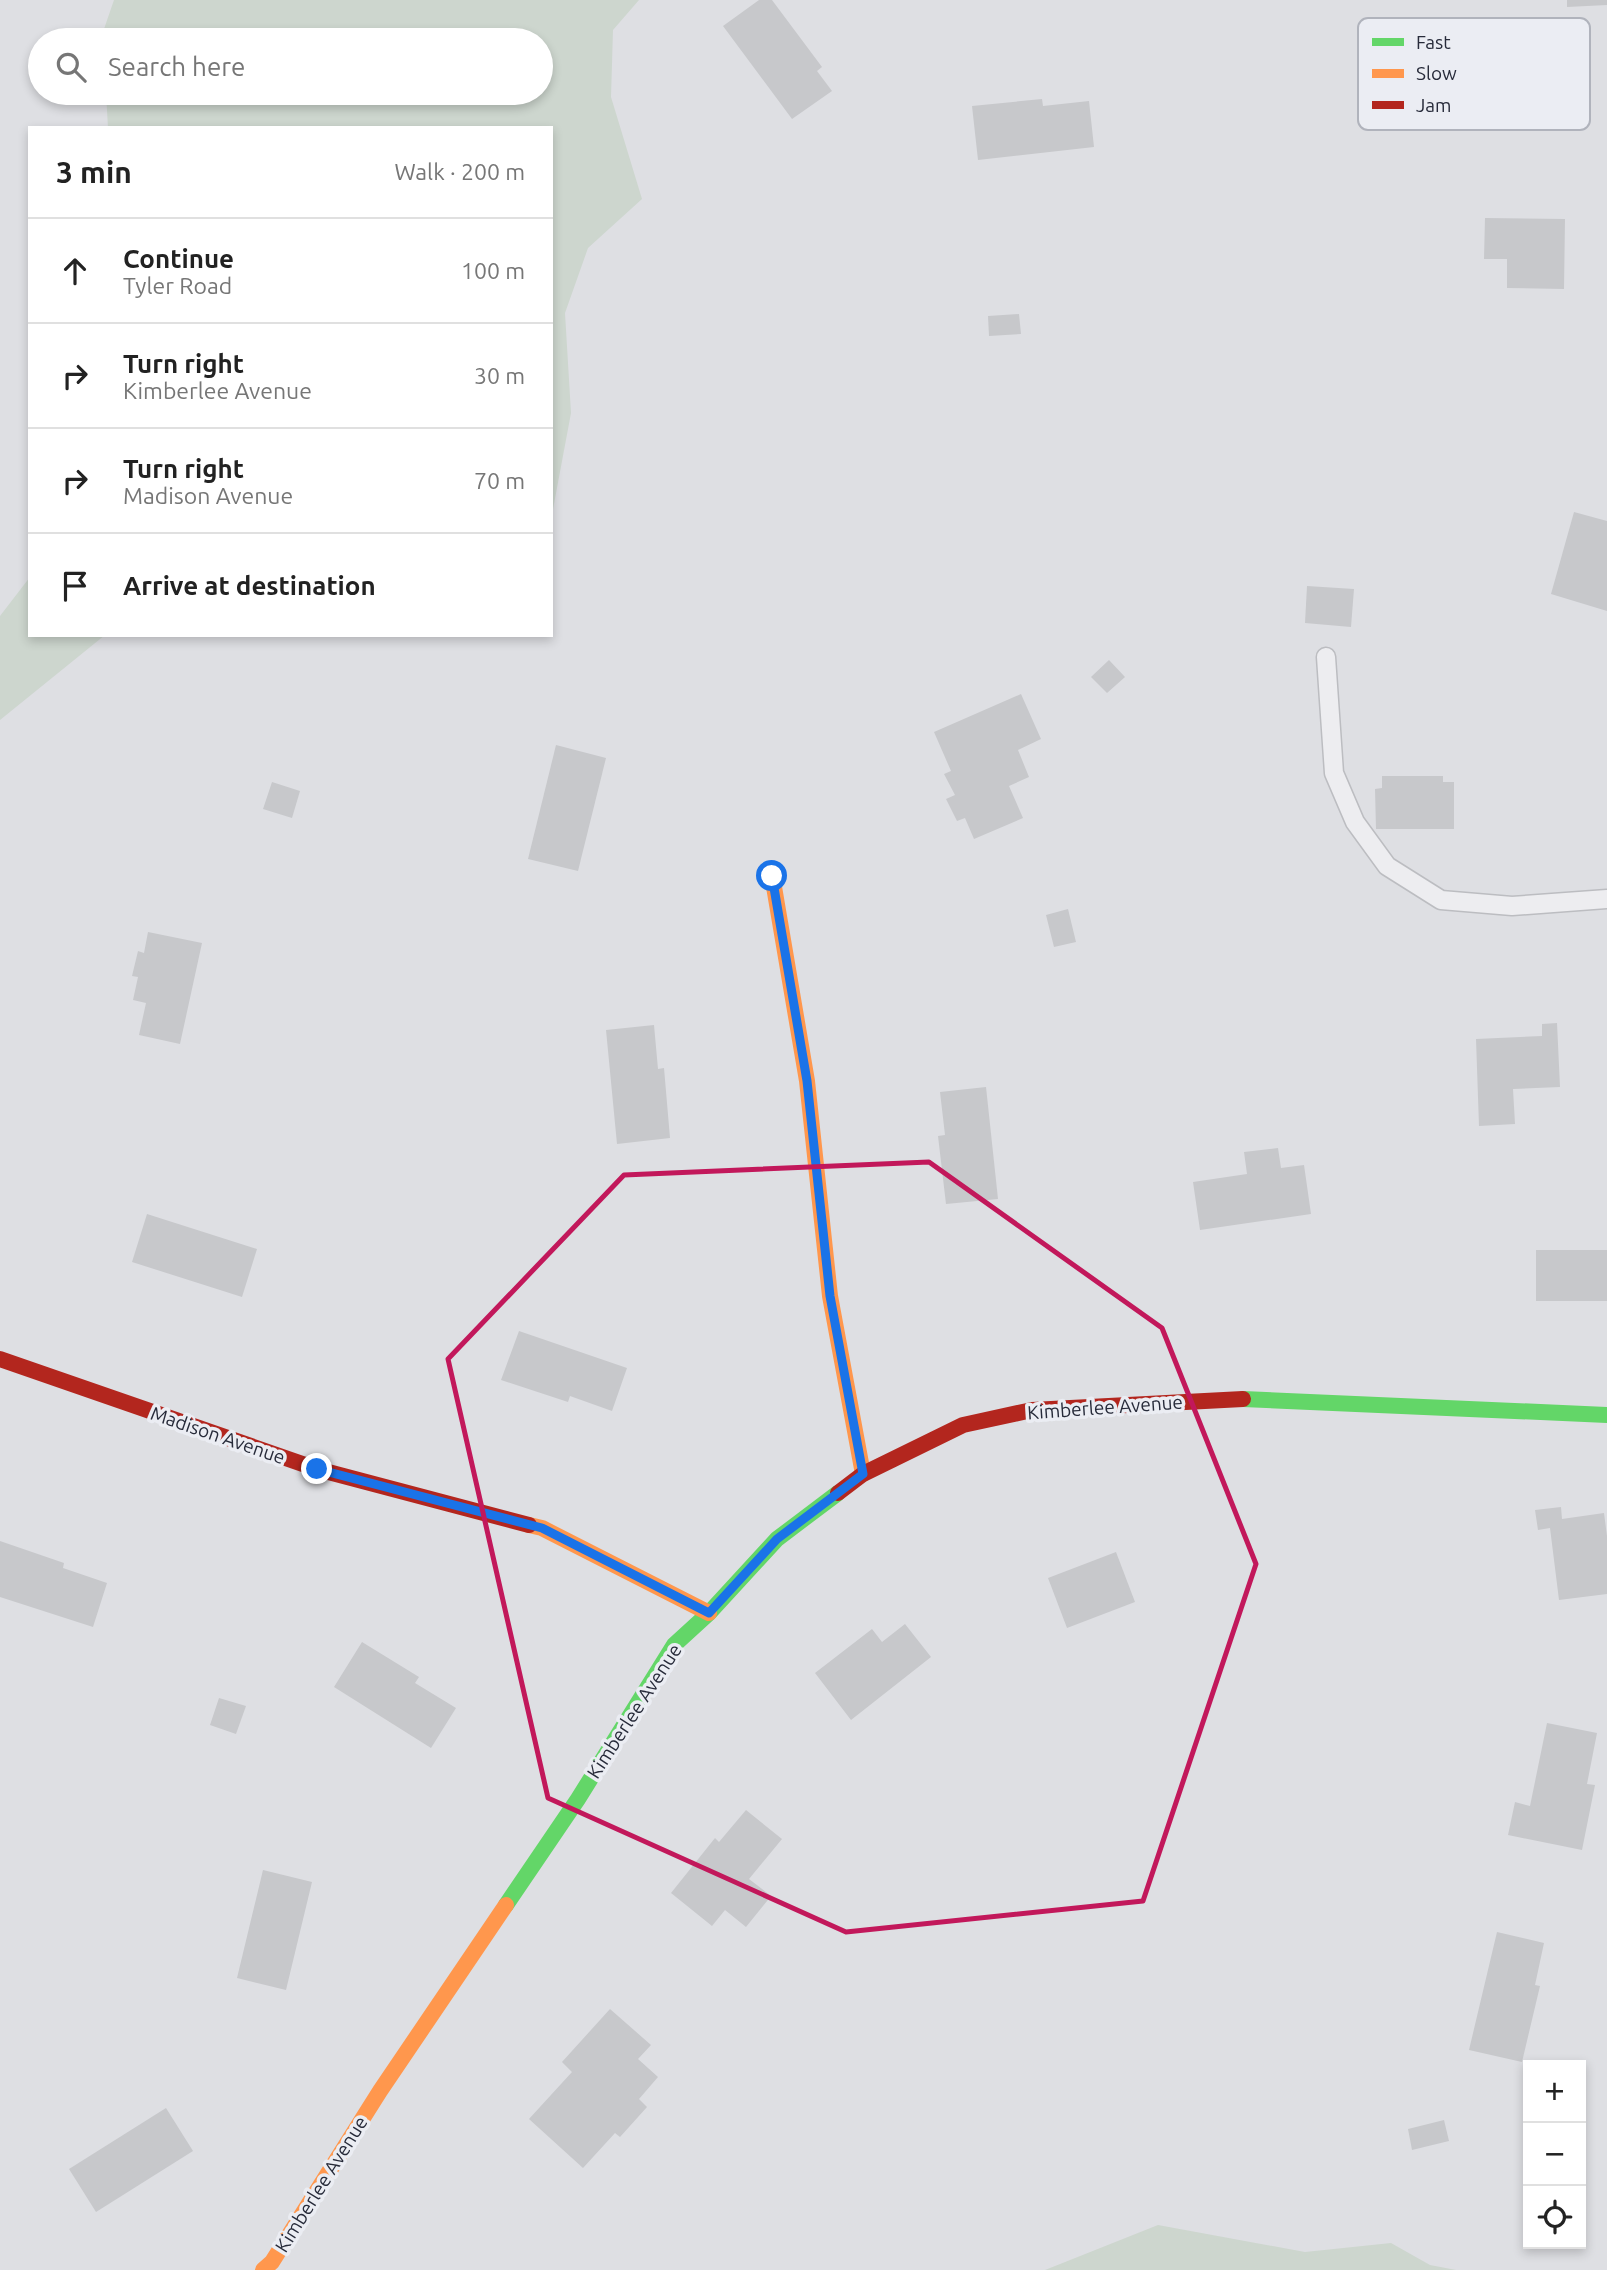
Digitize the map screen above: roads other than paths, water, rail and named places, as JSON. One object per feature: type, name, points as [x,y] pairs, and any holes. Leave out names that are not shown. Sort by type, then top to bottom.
[{"type":"street","points":[[772,876],[807,1081],[830,1296],[863,1474]]},
{"type":"street","name":"Madison Avenue","points":[[0,1359],[317,1469],[542,1528],[709,1613]]},
{"type":"street","name":"Kimberlee Avenue","points":[[263,2270],[272,2262],[380,2091],[578,1799],[674,1645],[709,1613],[777,1539],[863,1474],[963,1424],[1032,1410],[1238,1399],[1607,1415]]},
{"type":"lane","points":[[1326,657],[1334,773],[1356,822],[1387,866],[1441,900],[1512,906],[1607,899]]}]
